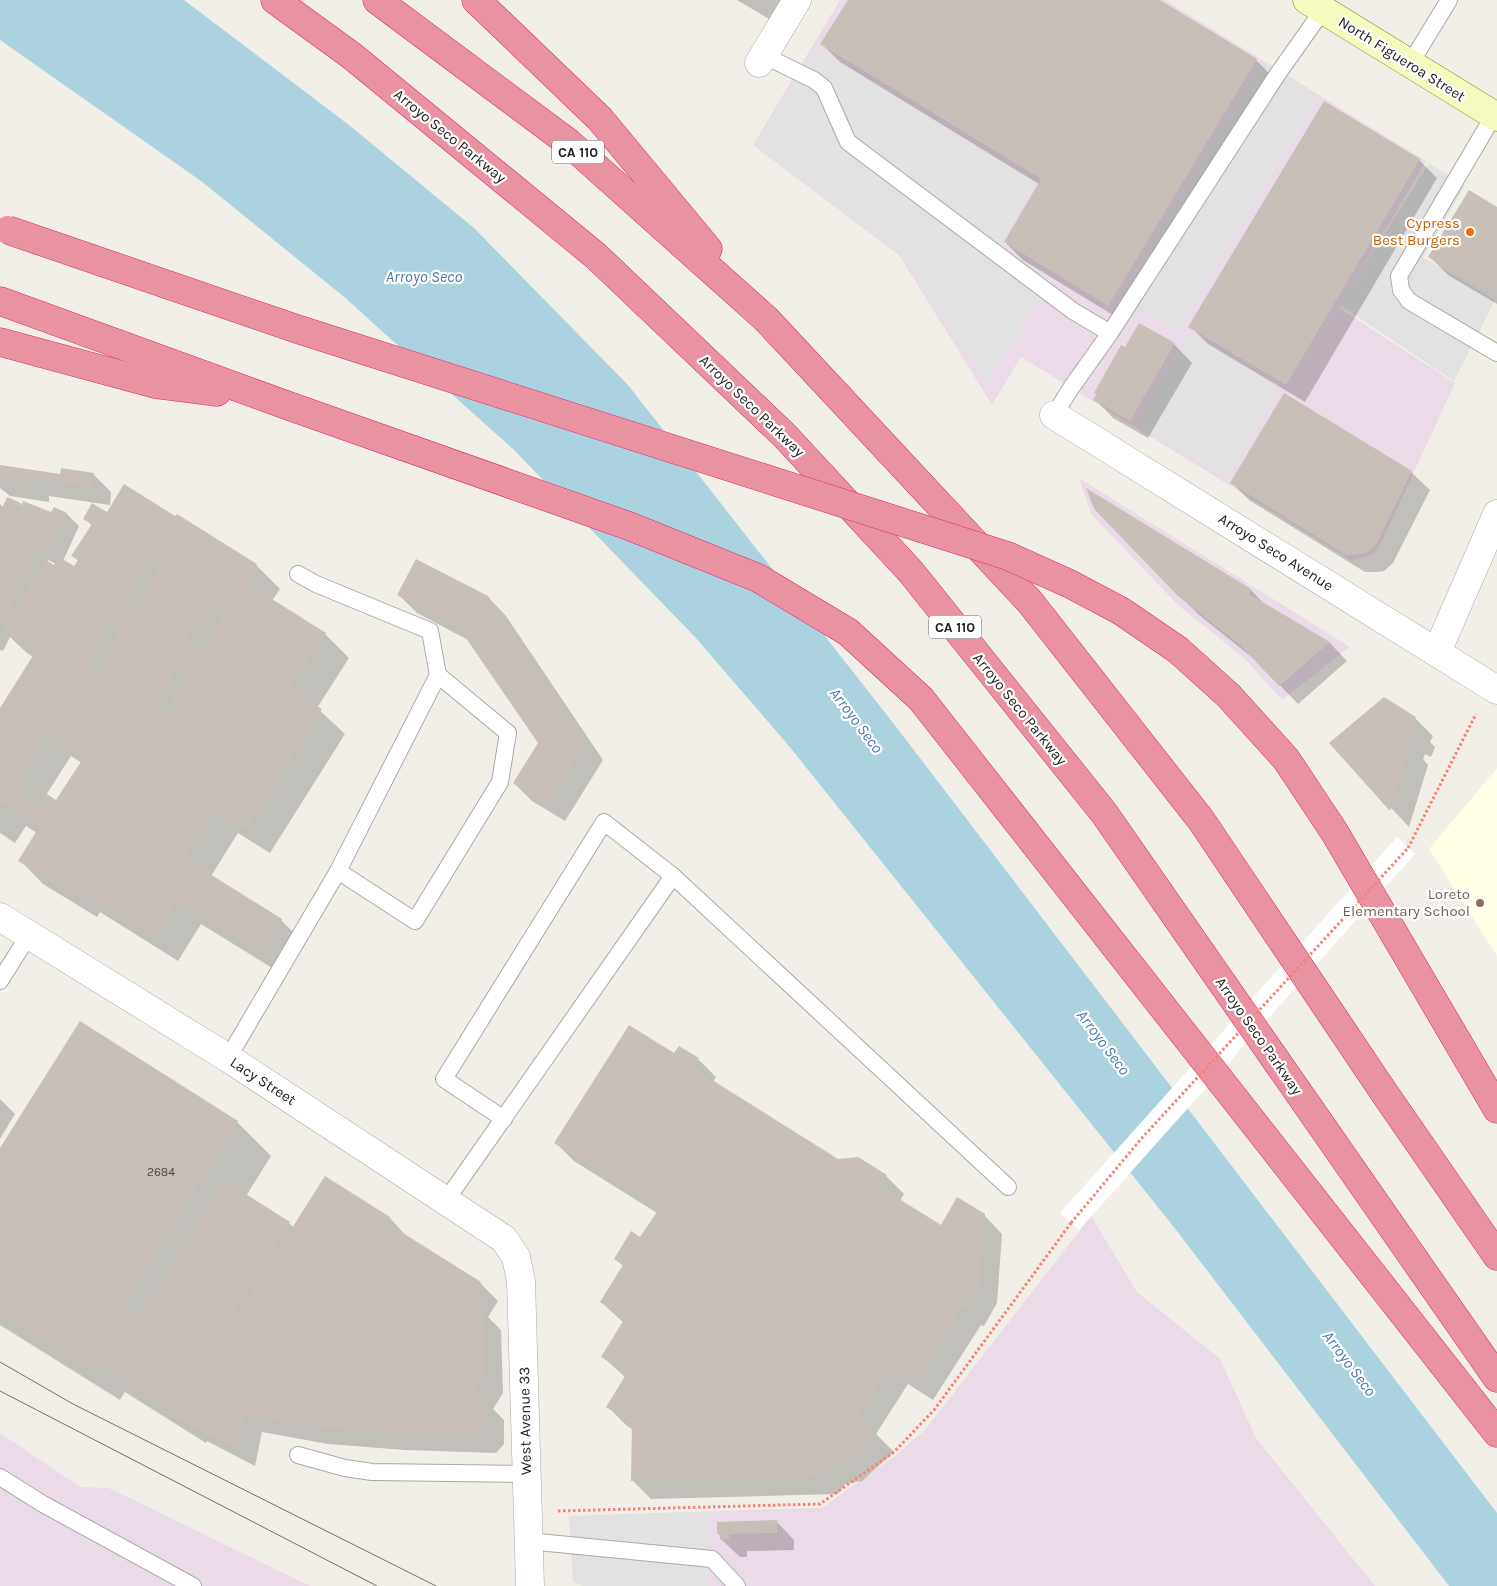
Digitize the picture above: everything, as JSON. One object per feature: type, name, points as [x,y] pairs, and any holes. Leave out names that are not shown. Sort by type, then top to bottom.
[{"type":"highway","name":"Arroyo Seco Parkway","points":[[275,0],[352,56],[596,256],[785,436],[911,572],[1104,814],[1497,1378]]},
{"type":"highway","name":"CA 110","points":[[377,0],[569,143],[766,319],[1030,602],[1195,812],[1497,1256]]},
{"type":"highway","points":[[476,0],[600,119],[766,319]]},
{"type":"highway","points":[[4,229],[298,329],[1008,556],[1070,584],[1122,611],[1178,650],[1229,696],[1286,759],[1335,833],[1497,1109]]},
{"type":"highway","points":[[0,300],[280,403],[630,526],[758,578],[848,632],[921,699],[1497,1433]]},
{"type":"highway","points":[[0,342],[155,384],[280,403]]},
{"type":"main road","name":"North Figueroa Street","points":[[1315,5],[1495,116]]},
{"type":"street","points":[[761,59],[797,0]]},
{"type":"street","name":"Arroyo Seco Avenue","points":[[1054,415],[1494,689]]},
{"type":"street","points":[[1437,652],[1497,514]]},
{"type":"street","name":"Lacy Street","points":[[0,917],[228,1058],[504,1239],[516,1257]]},
{"type":"street","name":"West Avenue 33","points":[[516,1257],[522,1281],[530,1586]]},
{"type":"lane","points":[[1410,64],[1449,0]]},
{"type":"lane","points":[[1054,415],[1110,333],[1272,83],[1315,5]]},
{"type":"lane","points":[[761,59],[814,80],[824,88],[848,142],[1073,312],[1110,333]]},
{"type":"lane","points":[[1495,116],[1399,276],[1401,290],[1409,301],[1497,353]]},
{"type":"lane","points":[[228,1058],[338,871],[438,675],[430,631],[316,584],[298,574]]},
{"type":"lane","points":[[338,871],[415,922],[500,782],[508,733],[438,675]]},
{"type":"lane","points":[[504,1119],[444,1079],[604,822],[673,876],[1008,1187]]},
{"type":"lane","points":[[445,1202],[673,876]]},
{"type":"lane","points":[[0,980],[29,935]]},
{"type":"lane","points":[[298,1455],[345,1468],[372,1472],[526,1474]]},
{"type":"lane","points":[[0,1477],[43,1504],[193,1586]]},
{"type":"lane","points":[[528,1541],[712,1559],[737,1586]]},
{"type":"path","points":[[527,1511],[820,1504],[894,1452],[934,1410],[1071,1223],[1141,1139],[1408,848],[1426,811],[1494,689]]},
{"type":"shaded area","points":[[840,0],[1165,0],[1426,161],[1339,308],[1455,383],[1381,543],[1374,553],[1351,560],[1021,357],[992,405],[899,255],[753,145]]},
{"type":"shaded area","points":[[816,48],[1034,181],[1001,246],[1052,279],[987,383],[900,254],[754,145]]},
{"type":"shaded area","points":[[1262,62],[1319,96],[1177,332],[1120,298]]},
{"type":"shaded area","points":[[1429,163],[1465,186],[1423,257],[1495,300],[1454,381],[1340,305]]},
{"type":"shaded area","points":[[1189,332],[1280,389],[1227,479],[1136,423]]},
{"type":"shaded area","points":[[1079,478],[1350,647],[1282,700],[1244,658],[1179,606],[1091,514]]},
{"type":"shaded area","name":"Loreto Elementary School","points":[[1497,768],[1497,956],[1429,849]]},
{"type":"shaded area","points":[[1091,1216],[1137,1292],[1220,1359],[1256,1438],[1375,1586],[707,1586],[710,1511],[822,1508],[895,1456],[925,1430]]},
{"type":"shaded area","points":[[0,1433],[80,1487],[109,1488],[310,1586],[0,1586]]},
{"type":"shaded area","points":[[710,1511],[707,1586],[583,1586],[573,1582],[569,1516]]},
{"type":"water","name":"Arroyo Seco","points":[[0,0],[184,0],[349,125],[474,228],[628,385],[897,728],[1497,1513],[1497,1586],[1449,1586],[1173,1226],[789,746],[695,637],[514,450],[343,296],[201,181],[0,40]]},
{"type":"pier","points":[[1397,837],[1415,854],[1079,1230],[1060,1213]]},
{"type":"building","points":[[848,0],[1160,0],[1257,59],[1108,306],[1004,242],[1041,179],[820,44]]},
{"type":"building","points":[[1324,101],[1420,159],[1286,385],[1188,327]]},
{"type":"building","name":"Cypress Best Burgers","points":[[1469,190],[1497,207],[1497,286],[1492,295],[1428,257]]},
{"type":"building","points":[[1139,323],[1175,343],[1130,421],[1093,400],[1096,394],[1094,393],[1121,345],[1125,347]]},
{"type":"building","points":[[1284,393],[1412,471],[1376,545],[1365,554],[1346,555],[1230,483]]},
{"type":"building","points":[[0,465],[60,474],[61,468],[94,473],[92,488],[32,478],[31,484],[0,480]]},
{"type":"building","points":[[124,484],[175,516],[177,514],[257,564],[245,582],[326,633],[290,689],[322,709],[246,830],[214,810],[184,858],[282,919],[261,953],[177,901],[154,938],[76,889],[73,895],[18,861],[39,827],[2,803],[0,807],[0,708],[36,651],[2,630],[45,560],[54,565],[59,557],[74,566],[78,560],[71,556],[92,524],[83,519],[92,503],[107,512]],"holes":[[[149,560],[159,567],[139,599],[145,603],[141,610],[118,595],[123,587],[129,592]],[[217,603],[227,609],[207,642],[214,646],[210,653],[186,639],[191,631],[197,635]],[[110,622],[121,628],[101,661],[107,665],[102,672],[85,662]],[[179,664],[189,670],[169,704],[175,708],[171,716],[147,700],[151,694],[158,698]],[[47,733],[84,757],[56,800],[19,776]],[[25,784],[46,798],[40,808],[18,795]]]},
{"type":"building","points":[[1086,488],[1251,589],[1249,594],[1330,642],[1279,686],[1239,644],[1178,596],[1094,509]]},
{"type":"building","points":[[7,497],[21,503],[16,508],[17,511],[8,533],[5,534],[6,537],[0,552],[0,513]]},
{"type":"building","points":[[23,501],[51,512],[54,507],[67,513],[48,554],[36,549],[21,585],[19,584],[13,596],[15,597],[6,616],[4,615],[0,622],[0,556]]},
{"type":"building","points":[[416,559],[488,596],[586,742],[547,804],[513,783],[538,743],[459,628],[397,595]]},
{"type":"building","points":[[1384,697],[1416,717],[1412,725],[1418,728],[1412,740],[1407,737],[1404,742],[1411,745],[1390,811],[1329,743]]},
{"type":"building","points":[[80,1021],[238,1121],[121,1308],[138,1318],[225,1181],[290,1222],[172,1411],[91,1360],[86,1367],[0,1313],[0,1148]]},
{"type":"building","points":[[629,1025],[674,1053],[679,1046],[699,1058],[693,1068],[838,1159],[858,1157],[887,1175],[880,1187],[941,1225],[957,1197],[985,1214],[980,1284],[966,1309],[962,1307],[914,1383],[889,1367],[856,1420],[877,1433],[844,1463],[827,1466],[820,1477],[631,1481],[632,1423],[606,1407],[627,1373],[601,1357],[625,1318],[600,1302],[623,1265],[614,1259],[631,1231],[640,1237],[659,1209],[554,1143]]},
{"type":"building","points":[[325,1176],[390,1217],[387,1223],[481,1282],[469,1301],[484,1311],[485,1375],[474,1392],[486,1400],[487,1425],[477,1435],[386,1433],[309,1426],[245,1414],[237,1449],[174,1417],[185,1403],[182,1402]]},
{"type":"building","points":[[777,1520],[777,1533],[729,1534],[729,1539],[720,1540],[720,1534],[717,1534],[717,1522]]},
{"type":"tram line","points":[[0,1362],[73,1404],[436,1586]]},
{"type":"tram line","points":[[0,1391],[377,1586]]},
{"type":"place","name":"Cypress Best Burgers","points":[[1470,232]]},
{"type":"place","name":"Loreto Elementary School","points":[[1480,903]]}]
